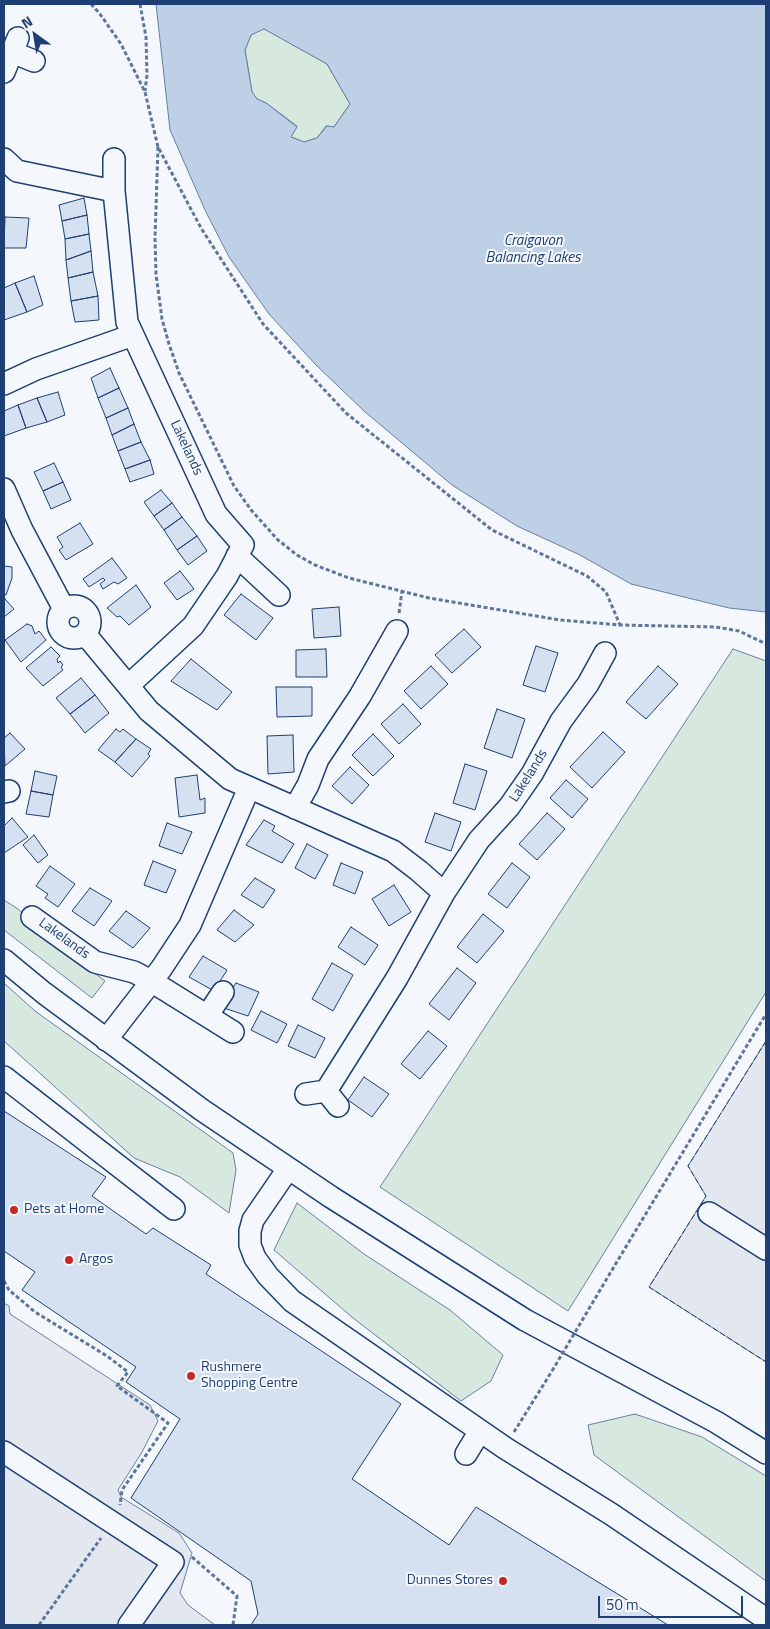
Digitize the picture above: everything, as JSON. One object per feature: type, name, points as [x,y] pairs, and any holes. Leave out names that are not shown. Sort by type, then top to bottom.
[{"type":"street","points":[[4,72],[15,45],[34,61]]},
{"type":"street","name":"Lakelands","points":[[114,158],[114,191],[127,322],[216,514],[243,545],[238,556]]},
{"type":"street","points":[[4,159],[17,170],[114,191]]},
{"type":"street","points":[[4,384],[36,369],[133,335]]},
{"type":"street","points":[[4,488],[13,534],[64,610],[74,606],[88,614],[90,624],[85,634],[149,711],[230,779],[393,851],[444,893]]},
{"type":"street","points":[[129,686],[193,626],[227,576],[238,556],[279,595]]},
{"type":"street","points":[[295,808],[308,785],[318,759],[360,696],[398,632]]},
{"type":"street","name":"Lakelands","points":[[323,1097],[397,978],[444,893],[479,840],[509,807],[532,774],[562,721],[588,684],[605,653]]},
{"type":"street","points":[[106,1040],[151,981],[190,925],[249,788]]},
{"type":"street","name":"Lakelands","points":[[32,917],[95,962],[134,972],[233,1032]]},
{"type":"street","points":[[4,960],[106,1040],[202,1110],[288,1169],[526,1320],[716,1422],[766,1453]]},
{"type":"street","points":[[207,1016],[223,992]]},
{"type":"street","points":[[4,1077],[174,1209]]},
{"type":"street","points":[[288,1169],[253,1220],[250,1232],[250,1245],[255,1258],[268,1276],[292,1301],[504,1448],[611,1514],[766,1619]]},
{"type":"street","points":[[709,1213],[766,1249]]},
{"type":"street","points":[[466,1454],[480,1431]]},
{"type":"street","points":[[4,1452],[172,1562],[129,1625]]},
{"type":"path","points":[[91,4],[121,44],[145,92],[158,147],[201,228],[264,324],[346,413],[492,530],[587,576],[606,592],[620,625]]},
{"type":"path","points":[[140,4],[146,37],[147,75],[145,92]]},
{"type":"path","points":[[158,147],[155,238],[156,274],[162,319],[169,344],[179,373],[234,486],[252,511],[278,540],[297,556],[349,578],[429,598],[560,620],[620,625],[716,627],[739,631],[766,644]]},
{"type":"path","points":[[504,1448],[766,1014]]},
{"type":"path","points":[[4,1280],[9,1290],[36,1312],[107,1356],[128,1372],[117,1386],[168,1423],[122,1490],[119,1512]]},
{"type":"shaded area","points":[[263,28],[327,64],[350,104],[334,127],[326,126],[317,138],[304,142],[291,137],[297,126],[266,103],[257,99],[252,92],[245,50],[251,35]]},
{"type":"shaded area","points":[[733,649],[766,661],[766,992],[568,1311],[380,1187]]},
{"type":"shaded area","points":[[4,900],[18,909],[61,948],[105,981],[92,998],[4,930]]},
{"type":"shaded area","points":[[4,983],[35,1011],[233,1153],[236,1170],[229,1213],[180,1177],[134,1158],[4,1041]]},
{"type":"shaded area","points":[[766,1041],[766,1362],[649,1287],[706,1196],[688,1166]]},
{"type":"shaded area","points":[[297,1203],[364,1254],[450,1310],[503,1355],[491,1381],[461,1401],[353,1318],[274,1250]]},
{"type":"shaded area","points":[[4,1303],[9,1306],[10,1314],[150,1405],[158,1421],[142,1452],[118,1490],[121,1497],[179,1533],[192,1553],[180,1593],[188,1605],[215,1625],[4,1625]]},
{"type":"shaded area","points":[[635,1414],[702,1437],[766,1476],[766,1581],[594,1455],[588,1425]]},
{"type":"water","name":"Craigavon Balancing Lakes","points":[[156,4],[766,4],[766,612],[729,608],[631,584],[580,555],[517,526],[452,485],[364,411],[316,365],[269,314],[229,257],[205,210],[170,130]],"holes":[[[264,29],[327,64],[350,104],[334,127],[327,126],[317,138],[304,142],[291,137],[297,127],[266,103],[257,99],[252,92],[245,50],[251,35]]]},
{"type":"building","points":[[84,198],[87,215],[62,221],[59,205]]},
{"type":"building","points":[[87,215],[89,234],[65,239],[62,221]]},
{"type":"building","points":[[5,217],[29,218],[26,248],[4,248]]},
{"type":"building","points":[[89,234],[91,251],[66,260],[65,239]]},
{"type":"building","points":[[91,251],[93,272],[68,278],[66,260]]},
{"type":"building","points":[[93,272],[98,296],[71,301],[68,278]]},
{"type":"building","points":[[34,276],[43,305],[27,312],[15,283]]},
{"type":"building","points":[[15,283],[27,312],[4,320],[4,288]]},
{"type":"building","points":[[98,296],[99,320],[75,322],[71,301]]},
{"type":"building","points":[[110,368],[119,388],[98,398],[91,378]]},
{"type":"building","points":[[119,388],[128,408],[106,418],[98,398]]},
{"type":"building","points":[[58,392],[65,415],[47,422],[37,398]]},
{"type":"building","points":[[37,398],[47,422],[26,428],[18,405]]},
{"type":"building","points":[[18,405],[26,428],[4,436],[4,411]]},
{"type":"building","points":[[128,408],[134,424],[112,435],[106,418]]},
{"type":"building","points":[[134,424],[141,442],[118,451],[112,435]]},
{"type":"building","points":[[141,442],[150,460],[125,469],[118,451]]},
{"type":"building","points":[[150,460],[154,474],[130,482],[125,469]]},
{"type":"building","points":[[54,463],[63,482],[43,491],[34,472]]},
{"type":"building","points":[[63,482],[71,500],[51,509],[43,491]]},
{"type":"building","points":[[161,490],[172,503],[154,516],[144,502]]},
{"type":"building","points":[[172,503],[182,517],[164,530],[154,516]]},
{"type":"building","points":[[182,517],[197,536],[177,550],[164,530]]},
{"type":"building","points":[[80,523],[93,544],[66,560],[59,550],[63,547],[57,537]]},
{"type":"building","points":[[197,536],[207,551],[188,565],[177,550]]},
{"type":"building","points":[[112,558],[127,578],[118,584],[114,582],[103,589],[100,584],[105,580],[103,578],[89,587],[83,579]]},
{"type":"building","points":[[4,566],[12,567],[12,578],[6,595],[4,594]]},
{"type":"building","points":[[180,571],[194,589],[177,600],[164,583]]},
{"type":"building","points":[[136,585],[151,607],[129,625],[120,616],[117,617],[107,608]]},
{"type":"building","points":[[241,594],[273,618],[256,640],[224,615]]},
{"type":"building","points":[[4,600],[14,609],[4,617]]},
{"type":"building","points":[[339,607],[341,636],[314,638],[312,609]]},
{"type":"building","points":[[27,624],[32,626],[35,634],[39,631],[46,640],[21,662],[5,640]]},
{"type":"building","points":[[464,629],[481,647],[452,673],[435,655]]},
{"type":"building","points":[[536,646],[558,653],[545,692],[523,685]]},
{"type":"building","points":[[51,647],[60,656],[57,659],[58,663],[60,661],[63,665],[61,667],[63,670],[43,686],[26,668]]},
{"type":"building","points":[[326,649],[327,677],[296,677],[296,650]]},
{"type":"building","points":[[191,659],[232,692],[217,710],[171,681]]},
{"type":"building","points":[[431,666],[448,684],[421,709],[404,691]]},
{"type":"building","points":[[658,666],[678,684],[646,719],[626,702]]},
{"type":"building","points":[[81,678],[95,695],[70,714],[56,698]]},
{"type":"building","points":[[276,687],[312,687],[312,716],[277,717]]},
{"type":"building","points":[[95,695],[109,713],[85,733],[70,714]]},
{"type":"building","points":[[403,704],[421,724],[399,744],[381,724]]},
{"type":"building","points":[[497,709],[525,719],[512,758],[484,748]]},
{"type":"building","points":[[116,729],[120,732],[123,729],[136,739],[115,762],[98,750]]},
{"type":"building","points":[[603,732],[625,752],[592,788],[570,767]]},
{"type":"building","points":[[10,733],[25,749],[5,766],[4,738]]},
{"type":"building","points":[[373,734],[394,756],[373,776],[352,755]]},
{"type":"building","points":[[293,735],[294,772],[268,774],[267,736]]},
{"type":"building","points":[[136,739],[151,749],[148,754],[150,756],[132,777],[115,762]]},
{"type":"building","points":[[465,764],[487,771],[475,810],[453,803]]},
{"type":"building","points":[[350,767],[369,785],[352,804],[332,786]]},
{"type":"building","points":[[35,771],[57,776],[53,795],[31,791]]},
{"type":"building","points":[[197,775],[200,800],[205,798],[205,813],[179,817],[175,778]]},
{"type":"building","points":[[566,780],[588,799],[572,818],[550,798]]},
{"type":"building","points":[[31,791],[53,795],[49,817],[26,814]]},
{"type":"building","points":[[435,813],[461,822],[451,851],[425,842]]},
{"type":"building","points":[[547,813],[565,829],[537,860],[519,844]]},
{"type":"building","points":[[12,818],[28,837],[4,853],[4,826]]},
{"type":"building","points":[[264,820],[275,826],[272,831],[294,844],[282,863],[246,845]]},
{"type":"building","points":[[167,823],[192,832],[182,854],[159,846]]},
{"type":"building","points":[[34,835],[48,855],[38,863],[23,845]]},
{"type":"building","points":[[307,844],[328,855],[315,879],[295,868]]},
{"type":"building","points":[[153,861],[176,870],[166,893],[144,885]]},
{"type":"building","points":[[341,863],[363,872],[355,894],[333,885]]},
{"type":"building","points":[[512,863],[530,877],[507,908],[488,894]]},
{"type":"building","points":[[50,866],[75,884],[58,907],[45,898],[48,894],[36,886]]},
{"type":"building","points":[[255,878],[275,890],[263,908],[241,895]]},
{"type":"building","points":[[394,885],[411,912],[389,926],[372,899]]},
{"type":"building","points":[[90,888],[112,901],[94,926],[72,911]]},
{"type":"building","points":[[234,910],[254,925],[235,942],[217,930]]},
{"type":"building","points":[[126,911],[150,928],[133,948],[109,931]]},
{"type":"building","points":[[483,914],[504,931],[477,963],[457,947]]},
{"type":"building","points":[[351,927],[378,945],[365,965],[338,947]]},
{"type":"building","points":[[203,956],[227,970],[214,991],[189,977]]},
{"type":"building","points":[[332,963],[353,975],[333,1011],[312,999]]},
{"type":"building","points":[[457,968],[476,983],[449,1020],[429,1004]]},
{"type":"building","points":[[236,983],[259,992],[248,1016],[221,1007]]},
{"type":"building","points":[[261,1011],[287,1024],[277,1043],[251,1030]]},
{"type":"building","points":[[298,1025],[325,1038],[315,1058],[288,1046]]},
{"type":"building","points":[[428,1031],[447,1046],[420,1079],[401,1064]]},
{"type":"building","points":[[364,1077],[389,1094],[372,1117],[348,1100]]},
{"type":"building","points":[[4,1111],[106,1177],[92,1196],[146,1234],[153,1228],[211,1265],[206,1274],[401,1404],[352,1479],[449,1545],[476,1507],[668,1625],[251,1625],[258,1614],[251,1581],[131,1498],[180,1419],[126,1382],[136,1367],[22,1290],[35,1272],[4,1251]]},
{"type":"fence","points":[[766,1041],[688,1166],[706,1196],[649,1287],[766,1362]]},
{"type":"place","name":"Pets at Home","points":[[14,1210]]},
{"type":"place","name":"Argos","points":[[69,1260]]},
{"type":"place","name":"Rushmere Shopping Centre","points":[[191,1376]]},
{"type":"place","name":"Dunnes Stores","points":[[503,1581]]}]
